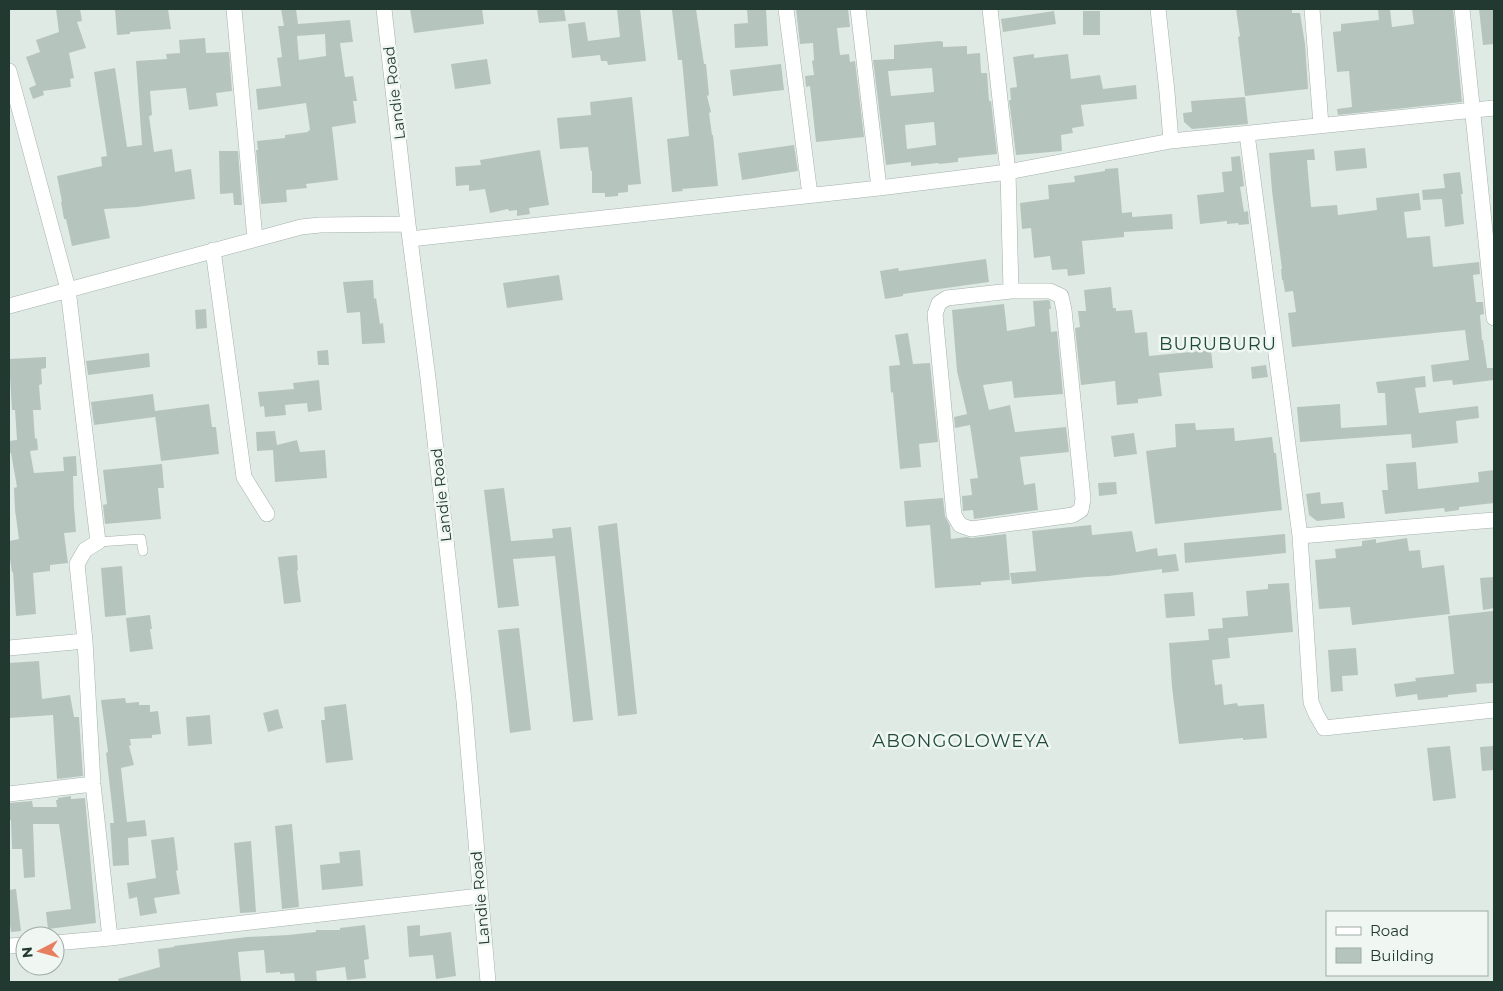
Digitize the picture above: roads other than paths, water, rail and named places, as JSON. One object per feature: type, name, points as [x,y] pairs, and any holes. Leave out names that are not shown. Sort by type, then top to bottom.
[{"type":"street","points":[[234,9],[255,239]]},
{"type":"street","name":"Landie Road","points":[[384,9],[464,701],[488,982]]},
{"type":"street","points":[[786,9],[810,195]]},
{"type":"street","points":[[858,9],[879,188]]},
{"type":"street","points":[[990,9],[1008,172],[1010,292]]},
{"type":"street","points":[[1158,9],[1171,141]]},
{"type":"street","points":[[1312,9],[1321,125]]},
{"type":"street","points":[[1462,9],[1474,110],[1494,318]]},
{"type":"street","points":[[9,71],[68,289],[98,542],[85,550],[77,564],[85,641],[93,784],[110,938]]},
{"type":"street","points":[[9,306],[213,250],[301,227],[320,224],[409,232],[810,195],[1008,172],[1171,141],[1494,108]]},
{"type":"street","points":[[1247,134],[1300,536],[1311,702],[1316,714],[1324,728],[1494,710]]},
{"type":"street","points":[[213,250],[244,477],[267,514]]},
{"type":"street","points":[[1050,291],[1061,296],[1083,499],[1081,510],[1073,515],[971,529],[960,526],[954,515],[935,314],[939,304],[947,298],[1010,292],[1050,291]]},
{"type":"street","points":[[1300,536],[1494,520]]},
{"type":"street","points":[[9,648],[85,641]]},
{"type":"street","points":[[9,794],[93,784]]},
{"type":"street","points":[[65,942],[480,896]]},
{"type":"lane","points":[[98,542],[141,539],[142,551]]},
{"type":"district","name":"BURUBURU","points":[[1218,344]]},
{"type":"district","name":"ABONGOLOWEYA","points":[[961,741]]}]
